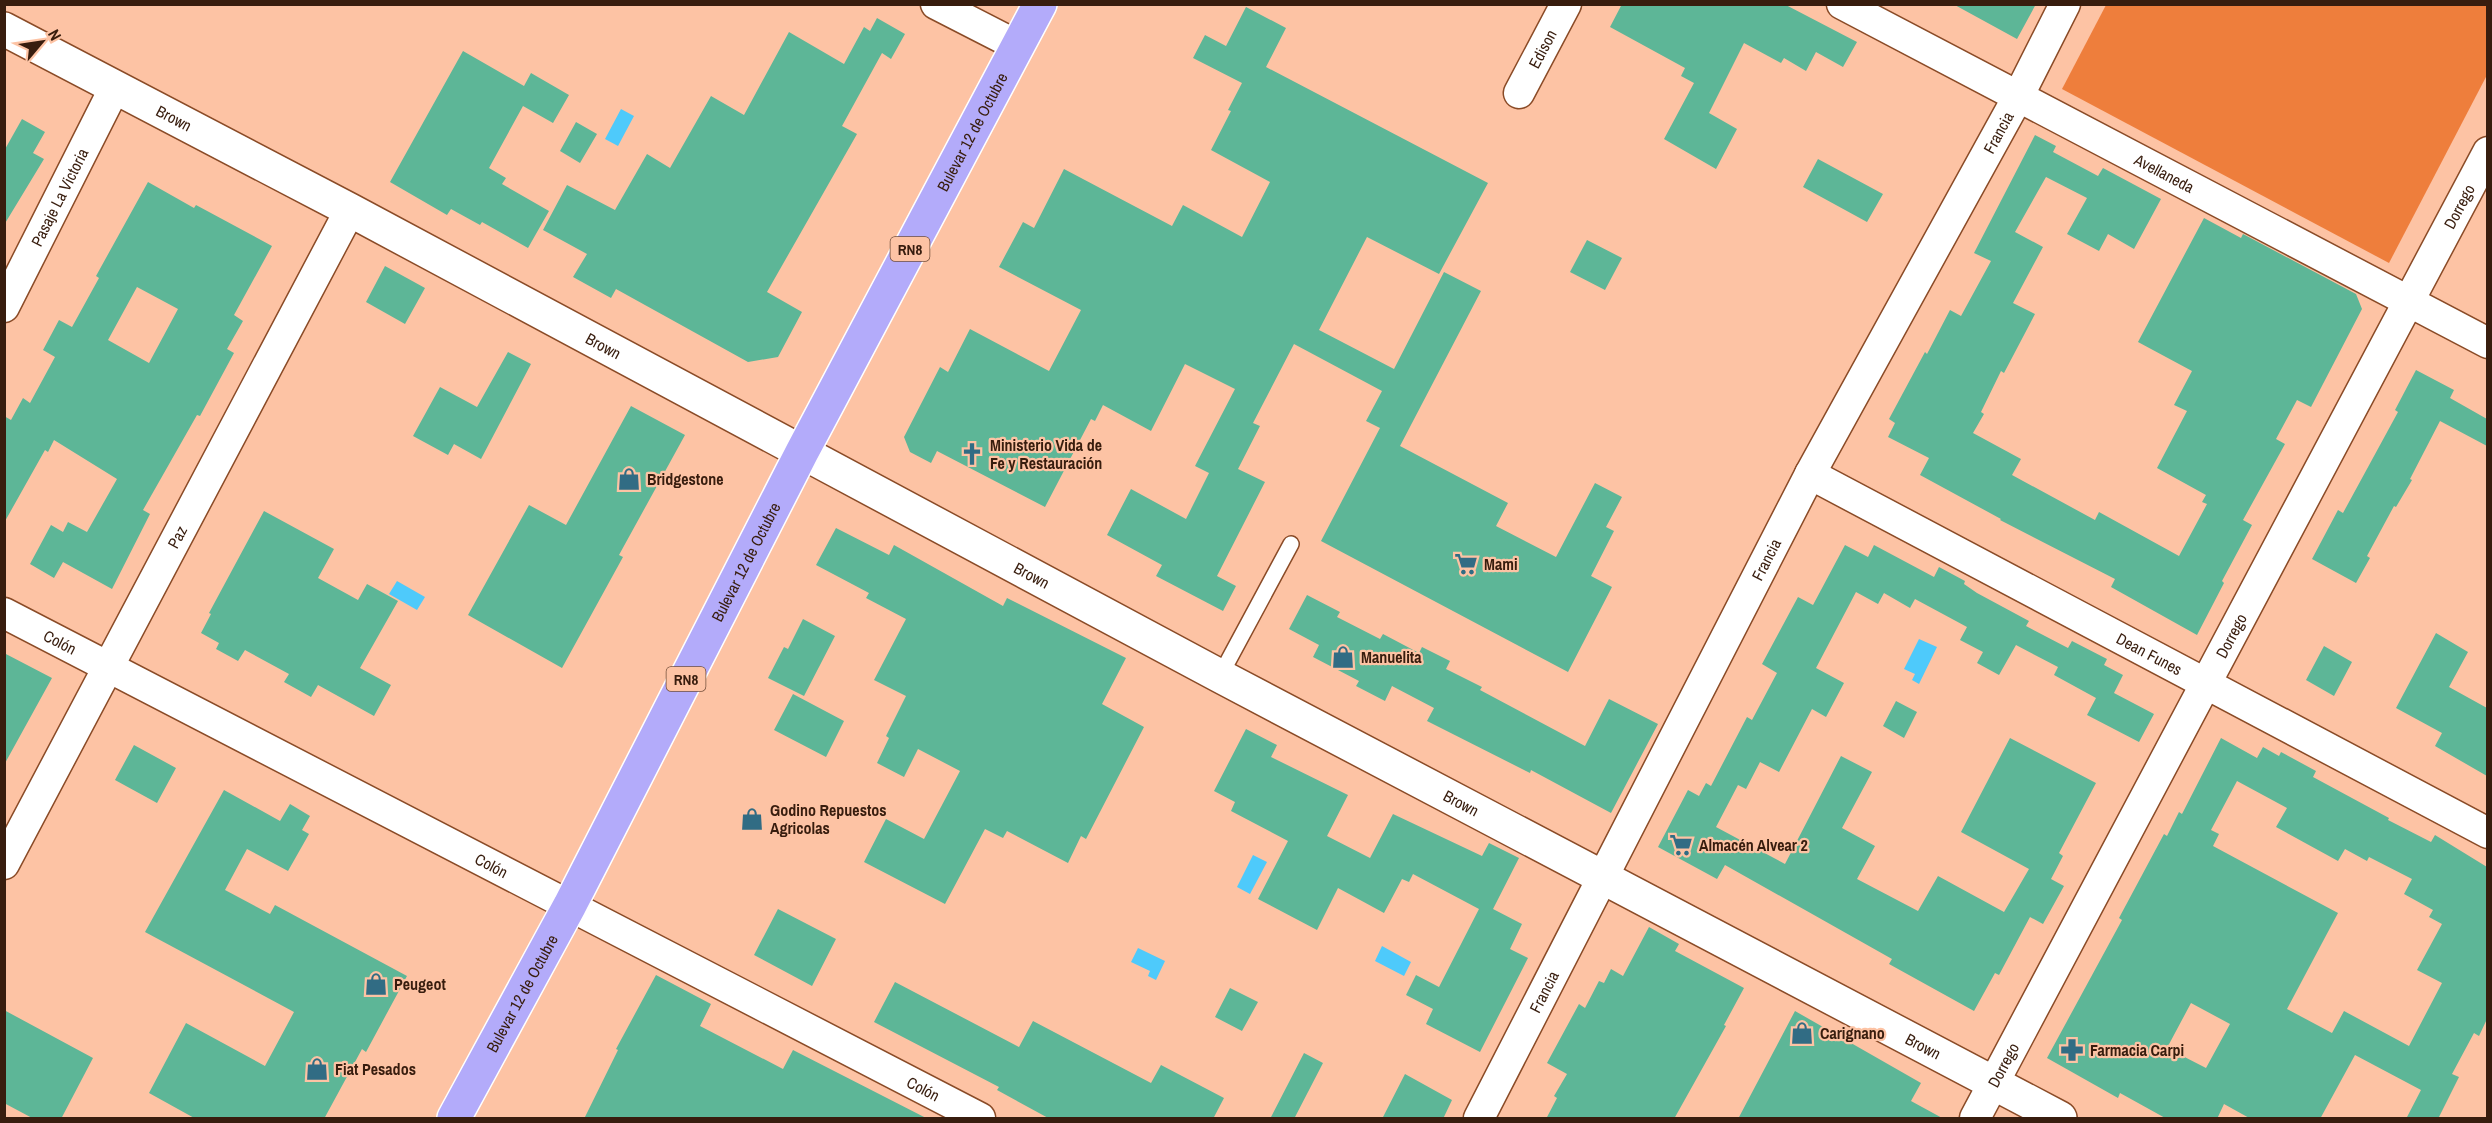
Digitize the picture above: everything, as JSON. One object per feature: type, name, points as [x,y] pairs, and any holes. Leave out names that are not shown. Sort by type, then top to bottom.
[{"type":"highway","name":"Bulevar 12 de Octubre","points":[[454,1119],[570,905],[802,452],[1040,4]]},
{"type":"street","points":[[936,4],[1018,46]]},
{"type":"street","name":"Edison","points":[[1519,93],[1566,4]]},
{"type":"street","name":"Avellaneda","points":[[1842,4],[2487,343]]},
{"type":"street","name":"Francia","points":[[1479,1119],[1810,474],[2019,95],[2065,4]]},
{"type":"street","name":"Brown","points":[[4,28],[350,210],[1220,676],[2060,1119]]},
{"type":"street","name":"Pasaje La Victoria","points":[[4,307],[115,87]]},
{"type":"street","name":"Dorrego","points":[[1975,1119],[2487,152]]},
{"type":"street","name":"Paz","points":[[4,864],[350,210]]},
{"type":"street","name":"Dean Funes","points":[[1810,474],[2487,833]]},
{"type":"street","name":"Colón","points":[[4,613],[980,1119]]},
{"type":"lane","points":[[1220,676],[1291,544]]},
{"type":"shaded area","points":[[2106,5],[2487,5],[2487,75],[2389,263],[2062,89]]},
{"type":"water","points":[[621,109],[634,116],[618,146],[605,139]]},
{"type":"water","points":[[397,581],[425,597],[417,610],[389,594]]},
{"type":"water","points":[[1919,639],[1937,647],[1919,684],[1912,680],[1915,674],[1904,669]]},
{"type":"water","points":[[1253,855],[1267,862],[1250,894],[1237,887]]},
{"type":"water","points":[[1382,946],[1411,962],[1404,976],[1375,961]]},
{"type":"water","points":[[1138,948],[1165,961],[1156,980],[1148,976],[1150,971],[1131,962]]},
{"type":"building","points":[[1622,4],[1784,4],[1857,42],[1843,67],[1816,52],[1806,71],[1784,58],[1781,63],[1744,43],[1709,113],[1737,129],[1716,169],[1664,139],[1694,83],[1681,76],[1685,68],[1610,27]]},
{"type":"building","points":[[1953,4],[2036,4],[2017,39]]},
{"type":"building","points":[[1246,7],[1286,28],[1266,67],[1488,183],[1439,274],[1367,237],[1319,330],[1394,369],[1444,272],[1481,291],[1400,446],[1508,503],[1496,526],[1556,557],[1595,483],[1622,497],[1606,527],[1614,531],[1591,576],[1612,587],[1568,672],[1321,541],[1380,428],[1366,421],[1382,391],[1294,344],[1253,423],[1260,426],[1238,469],[1265,482],[1217,576],[1236,586],[1223,611],[1156,576],[1162,565],[1107,535],[1131,489],[1186,519],[1209,473],[1195,466],[1235,389],[1185,364],[1151,431],[1103,405],[1095,421],[1091,419],[1045,507],[937,451],[931,463],[910,452],[904,437],[940,367],[948,372],[970,329],[1049,371],[1081,310],[999,267],[1023,222],[1034,228],[1064,169],[1172,226],[1183,205],[1242,237],[1270,182],[1211,150],[1242,83],[1193,58],[1205,35],[1226,46]]},
{"type":"building","points":[[877,18],[905,34],[891,59],[882,53],[842,126],[857,134],[767,292],[802,312],[778,357],[748,362],[616,289],[611,298],[573,277],[587,254],[543,230],[567,185],[615,210],[647,154],[670,168],[711,96],[744,115],[789,32],[844,64],[864,27],[870,31]]},
{"type":"building","points":[[463,51],[524,86],[531,73],[569,95],[553,123],[523,106],[489,168],[506,178],[502,184],[549,211],[528,248],[482,222],[480,225],[451,209],[447,215],[390,182]]},
{"type":"building","points":[[22,119],[45,132],[33,153],[44,159],[4,225],[4,151]]},
{"type":"building","points":[[576,122],[597,134],[580,163],[560,151]]},
{"type":"building","points":[[2035,135],[2056,146],[2053,152],[2098,176],[2103,168],[2161,199],[2134,249],[2108,234],[2099,251],[2067,234],[2087,198],[2046,177],[2015,232],[2043,247],[2013,303],[2035,314],[2004,373],[2001,371],[1981,412],[1984,414],[1973,433],[2021,459],[2012,475],[2095,520],[2099,512],[2179,556],[2207,504],[2202,502],[2206,495],[2157,468],[2187,411],[2174,405],[2192,371],[2138,342],[2204,218],[2241,238],[2243,234],[2356,294],[2362,309],[2311,407],[2297,400],[2276,439],[2285,444],[2243,520],[2252,525],[2197,635],[2111,587],[2115,579],[2000,520],[1920,475],[1929,458],[1888,437],[1895,423],[1889,419],[1925,352],[1927,354],[1950,310],[1961,316],[1991,261],[1974,253]]},
{"type":"building","points":[[1818,159],[1883,194],[1867,222],[1803,187]]},
{"type":"building","points":[[148,182],[194,208],[196,205],[272,246],[234,315],[243,321],[227,349],[234,353],[200,416],[197,415],[143,510],[150,514],[112,589],[63,562],[54,578],[30,564],[51,525],[63,532],[68,522],[87,532],[117,479],[54,440],[48,452],[45,450],[4,523],[4,416],[11,420],[23,398],[30,403],[55,357],[43,350],[59,320],[72,327],[99,278],[96,276]],"holes":[[[137,287],[178,309],[149,363],[108,340]]]},
{"type":"building","points":[[1587,240],[1622,258],[1605,290],[1570,272]]},
{"type":"building","points":[[385,266],[425,288],[405,324],[366,302]]},
{"type":"building","points":[[508,352],[531,364],[481,459],[454,444],[448,455],[413,436],[440,387],[477,407]]},
{"type":"building","points":[[2416,370],[2454,390],[2450,398],[2487,419],[2487,446],[2440,421],[2410,479],[2412,480],[2396,507],[2394,506],[2367,556],[2370,558],[2356,583],[2312,559],[2338,510],[2343,513],[2398,412],[2395,410]]},
{"type":"building","points":[[631,406],[685,435],[619,555],[623,557],[562,668],[468,615],[529,505],[566,525]]},
{"type":"building","points":[[264,511],[334,549],[318,578],[358,600],[367,584],[398,601],[360,668],[391,685],[374,716],[318,685],[311,697],[284,682],[289,674],[245,650],[238,661],[216,649],[219,643],[201,633],[211,614],[209,613]]},
{"type":"building","points":[[836,528],[889,555],[894,545],[1003,606],[1007,598],[1126,658],[1102,704],[1144,727],[1086,839],[1081,836],[1068,863],[1007,831],[1003,838],[985,829],[945,904],[864,862],[886,819],[924,839],[960,771],[918,749],[904,777],[877,763],[889,738],[886,736],[906,696],[874,680],[906,619],[866,598],[869,593],[816,565]]},
{"type":"building","points":[[1845,545],[1868,557],[1874,545],[1934,577],[1939,567],[1965,581],[1964,584],[1977,593],[2029,621],[2026,626],[2068,648],[2072,641],[2107,659],[2104,665],[2123,675],[2114,693],[2154,714],[2139,742],[2087,715],[2096,698],[2054,675],[2058,667],[2016,645],[1999,675],[1977,663],[1983,652],[1960,640],[1967,627],[1915,599],[1910,608],[1884,593],[1878,604],[1856,592],[1816,668],[1844,683],[1826,717],[1812,709],[1779,772],[1760,762],[1746,789],[1738,785],[1716,827],[1785,864],[1841,756],[1872,772],[1842,828],[1875,846],[1857,879],[1918,911],[1938,876],[2004,912],[2029,869],[1961,832],[2010,738],[2096,783],[2059,853],[2063,856],[2051,879],[2064,886],[2043,924],[2030,917],[1999,975],[1995,973],[1974,1011],[1889,964],[1892,959],[1725,865],[1717,879],[1658,847],[1688,790],[1699,796],[1706,783],[1711,786],[1747,717],[1752,720],[1777,673],[1762,664],[1798,597],[1813,605]]},
{"type":"building","points":[[1307,595],[1340,612],[1337,617],[1380,639],[1383,634],[1419,653],[1422,647],[1450,661],[1446,669],[1482,687],[1480,690],[1585,746],[1609,699],[1658,724],[1611,813],[1531,770],[1530,773],[1427,721],[1434,708],[1392,686],[1385,701],[1356,686],[1359,681],[1313,657],[1319,645],[1289,629]]},
{"type":"building","points":[[803,619],[835,636],[804,696],[768,678],[784,647],[788,649]]},
{"type":"building","points":[[2436,633],[2468,652],[2449,687],[2487,708],[2487,776],[2435,746],[2442,733],[2396,708]]},
{"type":"building","points":[[2324,646],[2352,662],[2334,696],[2306,680]]},
{"type":"building","points":[[4,653],[52,678],[4,765]]},
{"type":"building","points":[[793,694],[844,721],[826,757],[774,730]]},
{"type":"building","points":[[1896,701],[1917,712],[1904,738],[1883,726]]},
{"type":"building","points":[[1246,729],[1277,745],[1271,757],[1348,795],[1327,836],[1370,858],[1393,814],[1482,856],[1489,843],[1519,858],[1493,909],[1522,924],[1510,949],[1528,958],[1480,1052],[1426,1024],[1433,1009],[1406,995],[1416,975],[1439,987],[1479,909],[1413,874],[1409,882],[1402,879],[1384,913],[1338,888],[1317,930],[1258,899],[1288,841],[1231,811],[1235,802],[1214,791]]},
{"type":"building","points":[[2221,738],[2257,758],[2263,747],[2279,756],[2281,752],[2316,771],[2313,777],[2389,818],[2388,820],[2431,842],[2435,835],[2487,867],[2487,1019],[2479,1036],[2474,1033],[2452,1074],[2459,1077],[2438,1119],[2406,1119],[2421,1090],[2355,1055],[2320,1119],[2251,1119],[2224,1104],[2217,1119],[2167,1119],[2120,1093],[2118,1098],[2047,1058],[2122,920],[2119,918],[2164,834],[2167,836],[2179,812],[2182,814]],"holes":[[[2237,781],[2287,808],[2276,827],[2338,861],[2345,849],[2367,861],[2369,857],[2412,879],[2404,894],[2433,910],[2429,917],[2442,924],[2417,970],[2442,983],[2409,1046],[2344,1011],[2332,1033],[2287,1009],[2338,913],[2213,846],[2219,834],[2211,830]],[[2191,1003],[2230,1024],[2206,1068],[2167,1048]]]},
{"type":"building","points":[[134,745],[176,768],[157,803],[115,780]]},
{"type":"building","points":[[224,790],[280,821],[290,804],[310,816],[302,830],[309,834],[288,871],[247,849],[225,890],[270,914],[275,905],[407,976],[366,1052],[362,1049],[324,1119],[196,1119],[149,1093],[186,1023],[265,1066],[294,1012],[145,932]]},
{"type":"building","points":[[778,909],[836,939],[812,986],[754,955]]},
{"type":"building","points":[[1649,927],[1679,944],[1675,951],[1744,988],[1724,1025],[1726,1026],[1674,1119],[1546,1119],[1557,1098],[1554,1096],[1567,1074],[1547,1063],[1579,1004],[1585,1008],[1599,981],[1604,983],[1611,969],[1623,976]]},
{"type":"building","points":[[656,975],[711,1004],[700,1026],[783,1069],[793,1050],[928,1119],[584,1119],[618,1050],[616,1049]]},
{"type":"building","points":[[895,982],[1019,1047],[1033,1021],[1151,1083],[1161,1065],[1224,1098],[1213,1119],[1050,1119],[997,1090],[999,1087],[874,1022]]},
{"type":"building","points":[[1230,988],[1258,1002],[1242,1031],[1215,1017]]},
{"type":"building","points":[[4,1010],[93,1058],[61,1119],[34,1119],[4,1103]]},
{"type":"building","points":[[1795,1011],[1921,1083],[1911,1101],[1944,1119],[1738,1119]]},
{"type":"building","points":[[1304,1053],[1323,1063],[1294,1119],[1270,1119]]},
{"type":"building","points":[[1405,1074],[1452,1100],[1443,1119],[1382,1119]]},
{"type":"place","name":"Ministerio Vida de Fe y Restauración","points":[[972,454]]},
{"type":"place","name":"Bridgestone","points":[[629,479]]},
{"type":"place","name":"Mami","points":[[1466,564]]},
{"type":"place","name":"Manuelita","points":[[1343,657]]},
{"type":"place","name":"Godino Repuestos Agricolas","points":[[752,819]]},
{"type":"place","name":"Almacén Alvear 2","points":[[1681,845]]},
{"type":"place","name":"Peugeot","points":[[376,984]]},
{"type":"place","name":"Carignano","points":[[1802,1033]]},
{"type":"place","name":"Farmacia Carpi","points":[[2072,1050]]},
{"type":"place","name":"Fiat Pesados","points":[[317,1069]]}]
